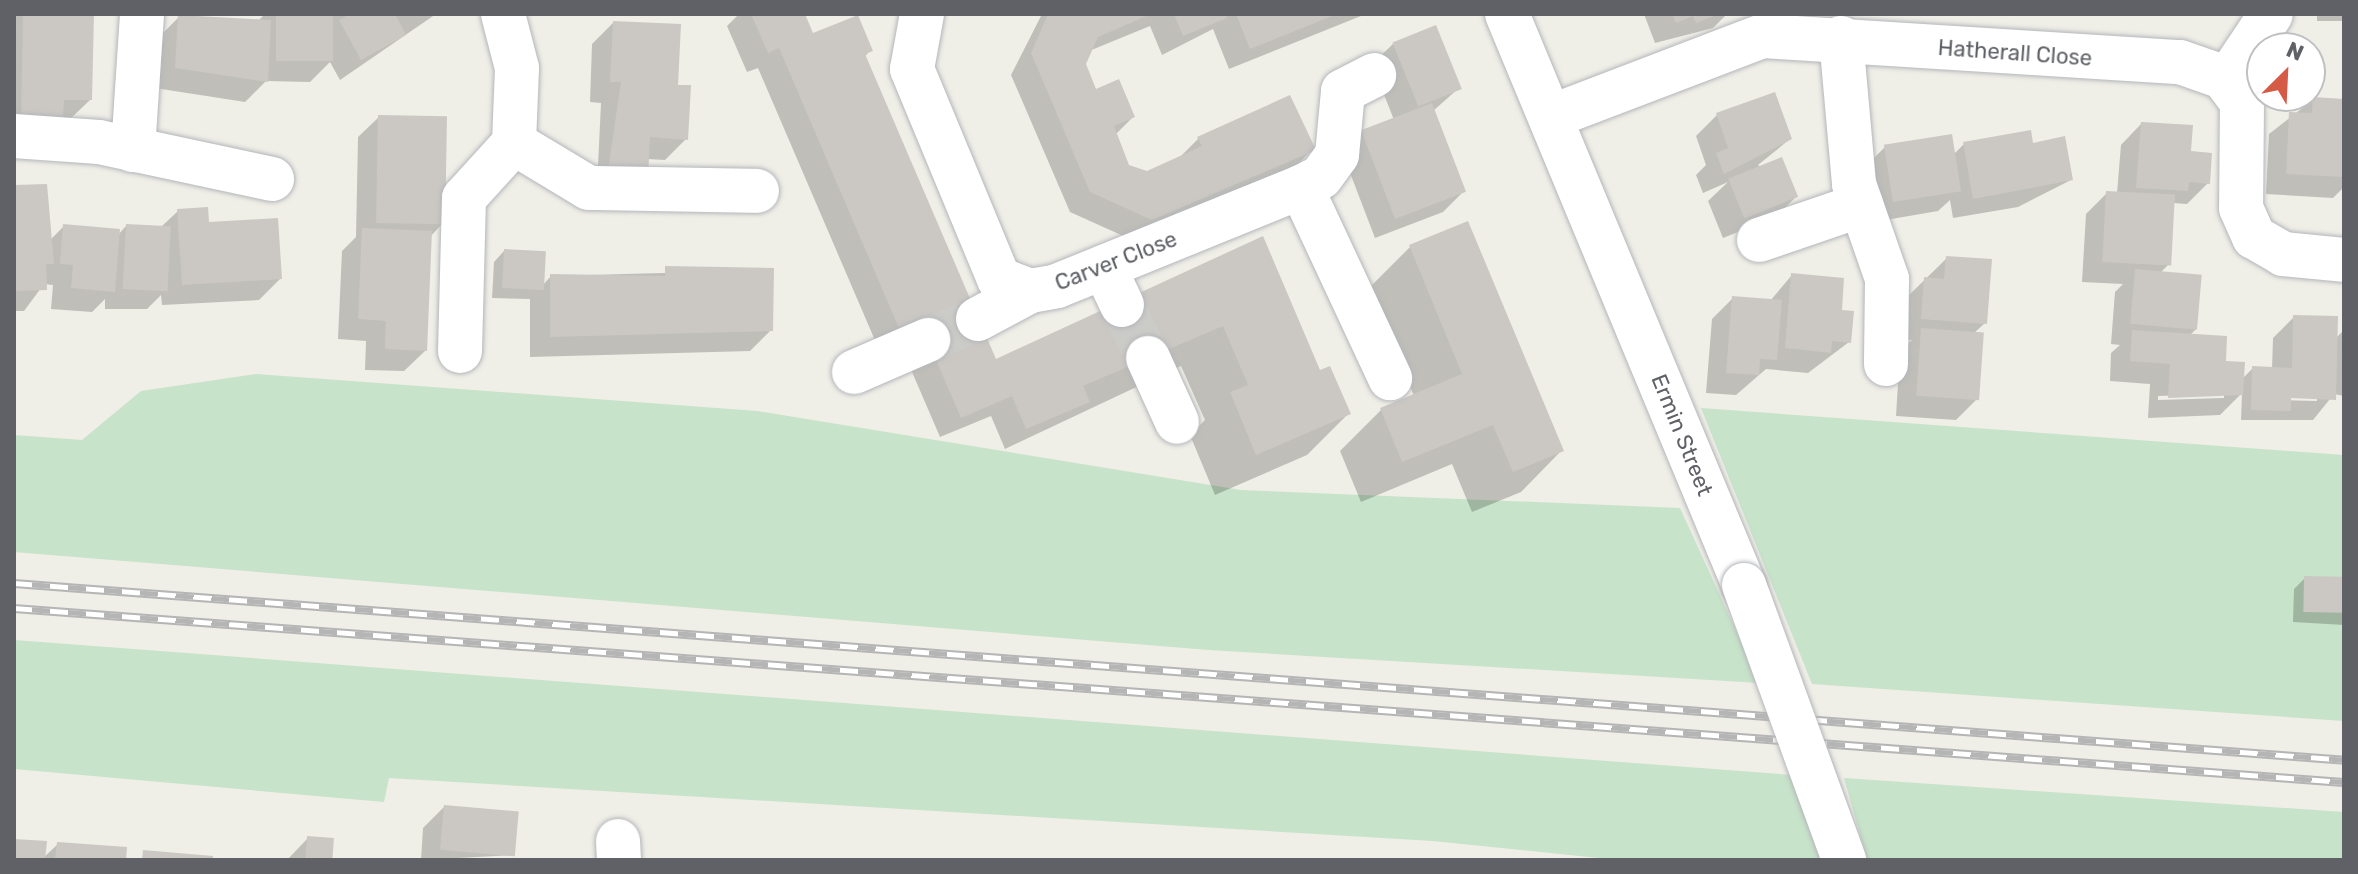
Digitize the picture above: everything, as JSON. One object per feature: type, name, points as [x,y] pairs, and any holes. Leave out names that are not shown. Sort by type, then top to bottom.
[{"type":"street","points":[[133,150],[142,14]]},
{"type":"street","points":[[460,351],[464,198],[514,143],[517,68],[503,14]]},
{"type":"street","name":"Ermin Street","points":[[1507,14],[1553,116],[1744,585],[1844,860]]},
{"type":"street","points":[[2271,14],[2227,80],[2244,118],[2244,224],[2283,254],[2344,260]]},
{"type":"street","name":"Carver Close","points":[[907,26],[912,69],[989,265],[999,279],[1030,291],[1113,286],[1321,177],[1337,155],[1343,91],[1374,75]]},
{"type":"street","points":[[1816,29],[1861,205],[1887,279],[1886,364]]},
{"type":"street","name":"Hatherall Close","points":[[1553,116],[1763,36],[1816,29],[2021,57],[2180,62],[2227,80]]},
{"type":"street","points":[[14,136],[133,150],[272,179]]},
{"type":"street","points":[[514,143],[589,188],[757,191]]},
{"type":"street","points":[[1301,187],[1390,378]]},
{"type":"street","points":[[1759,240],[1861,205]]},
{"type":"street","points":[[978,319],[1030,291]]},
{"type":"street","points":[[854,372],[928,340]]},
{"type":"street","points":[[1148,358],[1177,422]]},
{"type":"green space","points":[[256,374],[757,411],[1241,490],[1680,508],[1760,683],[1209,650],[14,552],[14,435],[82,440],[141,391]]},
{"type":"green space","points":[[1701,408],[2344,455],[2344,721],[1812,684]]},
{"type":"green space","points":[[14,640],[1792,775],[1823,860],[1618,860],[1433,841],[389,778],[384,802],[14,769]]},
{"type":"green space","points":[[1844,778],[2344,812],[2344,860],[1867,860]]},
{"type":"building","points":[[23,14],[94,14],[92,100],[64,100],[63,117],[21,116]]},
{"type":"building","points":[[276,14],[333,14],[333,61],[276,61]]},
{"type":"building","points":[[350,14],[395,14],[406,35],[361,60],[339,20]]},
{"type":"building","points":[[751,14],[805,14],[813,33],[858,15],[873,51],[865,54],[996,359],[1263,236],[1320,370],[1330,366],[1351,414],[1256,455],[1230,392],[1248,385],[1223,326],[1083,386],[1090,402],[1026,429],[1012,396],[961,418],[924,332],[904,340],[779,48],[768,53]]},
{"type":"building","points":[[1048,14],[1151,14],[1098,37],[1086,64],[1096,89],[1119,79],[1135,117],[1114,126],[1129,165],[1147,171],[1202,146],[1197,137],[1290,95],[1316,150],[1152,220],[1090,192],[1031,53]]},
{"type":"building","points":[[1174,14],[1225,14],[1227,18],[1183,36]]},
{"type":"building","points":[[1236,14],[1337,14],[1250,49]]},
{"type":"building","points":[[1672,14],[1719,14],[1696,23],[1693,16],[1676,23]]},
{"type":"building","points":[[178,15],[271,20],[268,82],[175,68]]},
{"type":"building","points":[[613,21],[681,24],[678,85],[691,85],[688,140],[650,137],[648,179],[607,177],[621,82],[610,82]]},
{"type":"building","points":[[1436,25],[1462,89],[1418,107],[1392,43]]},
{"type":"building","points":[[1775,92],[1792,139],[1724,174],[1716,153],[1728,148],[1716,113]]},
{"type":"building","points":[[2326,98],[2344,99],[2344,177],[2286,174],[2289,112],[2326,112]]},
{"type":"building","points":[[1432,103],[1466,192],[1395,219],[1361,130]]},
{"type":"building","points":[[378,115],[447,116],[445,224],[376,223]]},
{"type":"building","points":[[2141,122],[2193,125],[2191,151],[2212,153],[2210,184],[2189,182],[2188,191],[2136,188]]},
{"type":"building","points":[[2031,130],[2033,143],[2065,136],[2073,180],[1973,199],[1963,142]]},
{"type":"building","points":[[1952,134],[1961,191],[1893,202],[1884,145]]},
{"type":"building","points":[[1782,157],[1798,197],[1744,219],[1728,179]]},
{"type":"building","points":[[47,184],[54,264],[46,264],[47,290],[14,291],[14,185]]},
{"type":"building","points":[[2106,191],[2175,195],[2171,266],[2102,262]]},
{"type":"building","points":[[208,207],[209,222],[278,218],[282,279],[182,285],[177,209]]},
{"type":"building","points":[[1468,221],[1564,451],[1513,472],[1493,425],[1402,462],[1380,408],[1462,374],[1409,245]]},
{"type":"building","points":[[63,224],[120,229],[115,292],[71,288],[73,265],[60,264]]},
{"type":"building","points":[[126,224],[171,226],[168,291],[123,289]]},
{"type":"building","points":[[362,228],[432,231],[427,351],[385,349],[386,321],[358,319]]},
{"type":"building","points":[[504,249],[546,251],[544,290],[502,288]]},
{"type":"building","points":[[1946,256],[1992,259],[1987,324],[1921,319],[1924,277],[1944,279]]},
{"type":"building","points":[[665,266],[774,268],[773,331],[550,337],[550,274],[665,276]]},
{"type":"building","points":[[2135,269],[2202,275],[2197,330],[2130,324]]},
{"type":"building","points":[[1791,273],[1844,278],[1842,310],[1854,311],[1851,343],[1832,341],[1831,353],[1785,348]]},
{"type":"building","points":[[1732,296],[1782,300],[1777,360],[1760,359],[1759,375],[1726,373]]},
{"type":"building","points":[[2293,315],[2338,316],[2336,400],[2291,398],[2291,411],[2251,410],[2252,366],[2292,368]]},
{"type":"building","points":[[1921,328],[1984,332],[1979,400],[1916,396]]},
{"type":"building","points":[[2132,330],[2227,336],[2226,361],[2245,362],[2243,395],[2168,398],[2170,364],[2130,361]]},
{"type":"building","points":[[2304,576],[2344,577],[2343,613],[2303,612]]},
{"type":"building","points":[[444,805],[519,812],[515,856],[440,850]]},
{"type":"building","points":[[307,836],[334,838],[332,860],[305,860]]},
{"type":"building","points":[[14,839],[47,841],[45,860],[14,860]]},
{"type":"building","points":[[57,842],[127,847],[126,860],[55,860]]},
{"type":"building","points":[[143,850],[213,856],[213,860],[142,860]]},
{"type":"tunnel","points":[[1122,305],[1148,358]]},
{"type":"tunnel","points":[[928,340],[978,319]]},
{"type":"railway","points":[[14,583],[2344,760]]},
{"type":"railway","points":[[14,608],[2344,782]]}]
